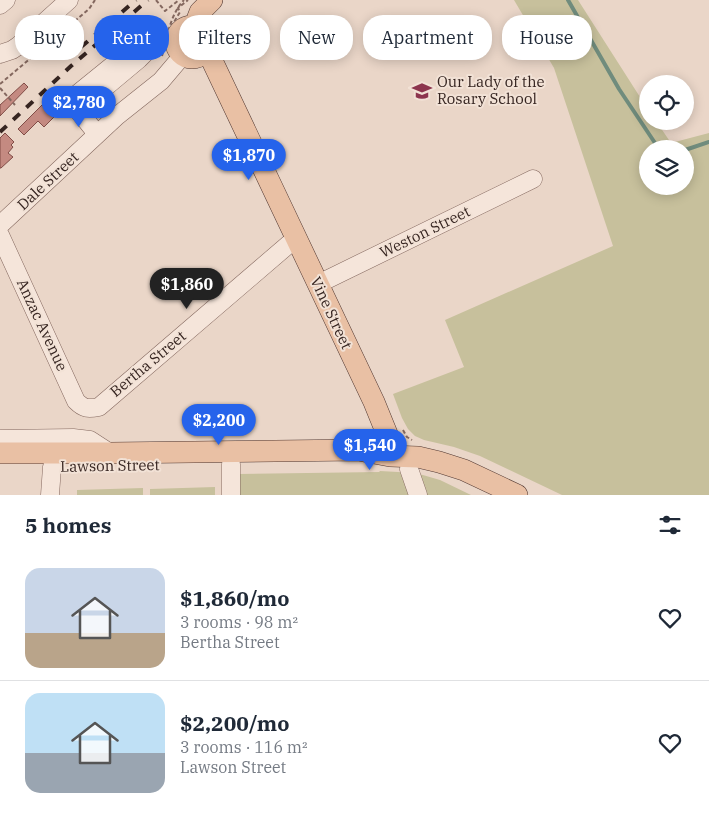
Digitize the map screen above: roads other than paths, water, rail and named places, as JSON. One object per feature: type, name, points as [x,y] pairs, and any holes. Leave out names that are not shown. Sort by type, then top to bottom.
[{"type":"main road","points":[[199,15],[212,0]]},
{"type":"main road","points":[[179,33],[176,46],[179,52]]},
{"type":"main road","name":"Vine Street","points":[[212,60],[374,402],[387,434],[390,456]]},
{"type":"main road","name":"Lawson Street","points":[[0,466],[110,453],[358,450],[390,456]]},
{"type":"main road","name":"Lawson Street","points":[[0,453],[42,462],[231,464],[358,461],[390,456]]},
{"type":"main road","points":[[390,456],[411,456],[440,462],[464,470],[517,495]]},
{"type":"street","points":[[0,5],[6,0]]},
{"type":"street","points":[[0,54],[18,46],[69,0]]},
{"type":"street","name":"Dale Street","points":[[0,225],[117,116],[161,81],[179,60]]},
{"type":"street","points":[[78,110],[98,134]]},
{"type":"street","name":"Weston Street","points":[[318,284],[533,179]]},
{"type":"street","name":"Anzac Avenue","points":[[0,235],[76,401],[82,406],[90,408]]},
{"type":"street","name":"Bertha Street","points":[[90,408],[98,406],[296,238]]},
{"type":"street","name":"Lawson Street","points":[[0,439],[73,438],[90,440],[110,453]]},
{"type":"street","points":[[42,462],[50,495]]},
{"type":"street","points":[[231,464],[231,495]]},
{"type":"street","points":[[409,469],[418,495]]},
{"type":"waterway","points":[[568,0],[619,89],[653,140]]},
{"type":"waterway","points":[[694,147],[709,142]]},
{"type":"railway","points":[[84,44],[136,0]]},
{"type":"railway","points":[[0,132],[71,66],[148,0]]},
{"type":"place","name":"Our Lady of the Rosary School","points":[[422,91]]}]
